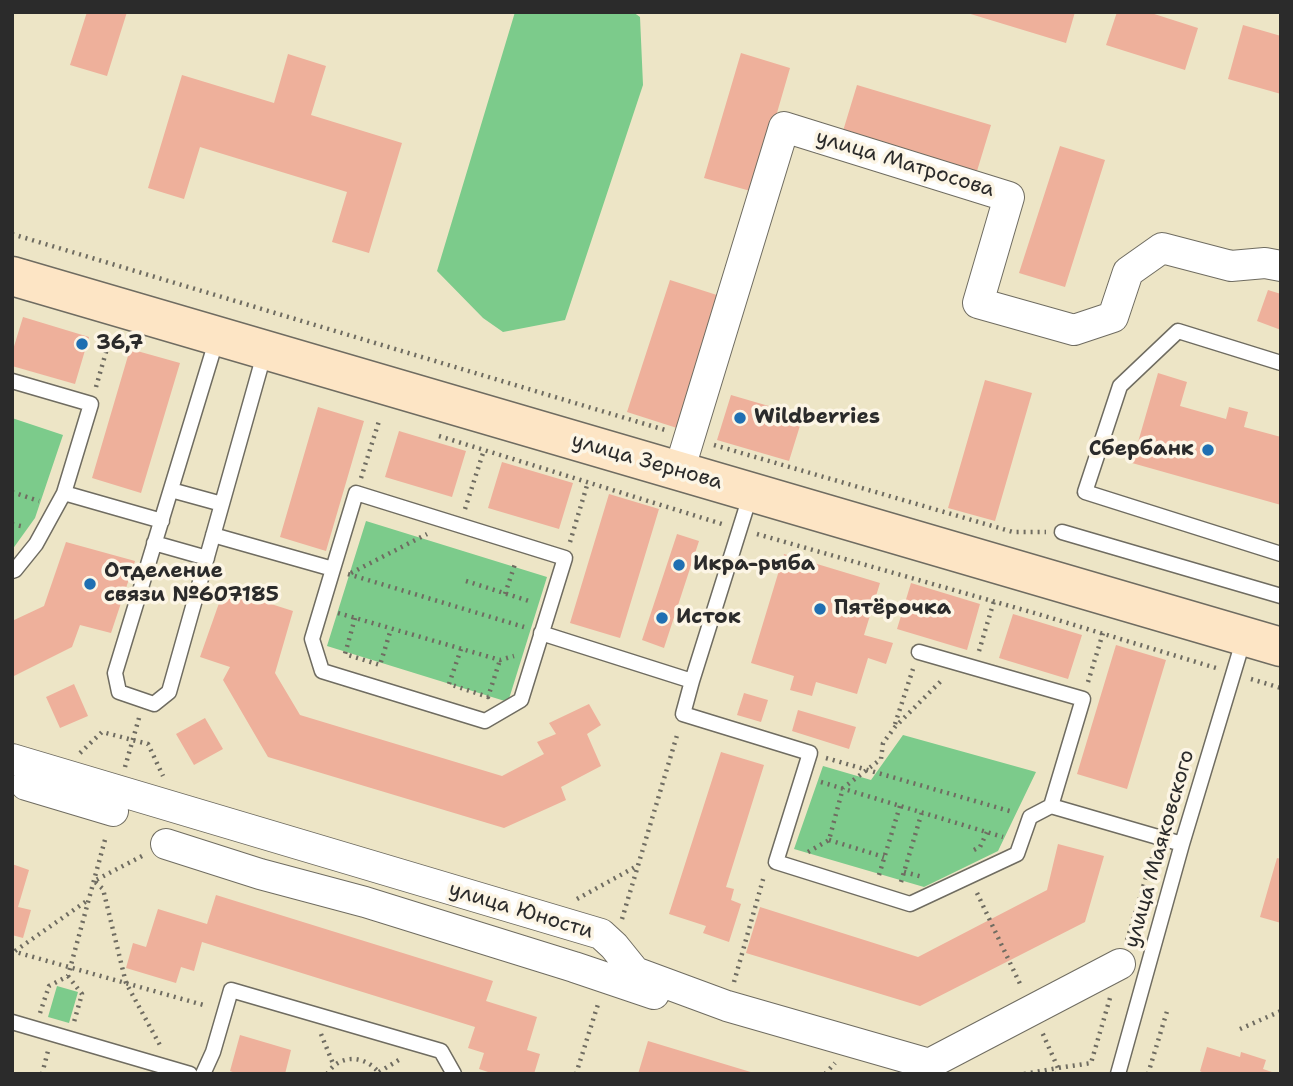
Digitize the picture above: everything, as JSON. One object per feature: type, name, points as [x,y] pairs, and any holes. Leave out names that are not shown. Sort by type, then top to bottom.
[{"type":"main road","name":"улица Зернова","points":[[12,276],[265,350],[684,454],[751,492],[1281,648]]},
{"type":"street","name":"улица Матросова","points":[[684,454],[784,127],[1009,197],[978,303],[1002,310],[1074,330],[1113,317],[1128,272],[1162,248],[1231,266],[1265,263],[1281,266]]},
{"type":"street","name":"улица Юности","points":[[12,759],[116,801]]},
{"type":"street","name":"улица Юности","points":[[12,780],[116,801],[546,917],[601,934],[635,972],[727,1006],[929,1063],[1120,964]]},
{"type":"street","name":"улица Юности","points":[[166,844],[260,874],[365,902],[606,978],[889,1074]]},
{"type":"lane","points":[[1281,363],[1178,331],[1119,386],[1085,492],[1281,554]]},
{"type":"lane","points":[[217,336],[115,673],[119,692],[154,704],[169,692],[265,350]]},
{"type":"lane","points":[[12,381],[91,404],[64,493],[36,544],[12,571]]},
{"type":"lane","points":[[171,490],[222,503]]},
{"type":"lane","points":[[751,492],[683,714],[810,753],[781,863],[909,904],[1017,854],[1030,817],[1051,806],[1182,844]]},
{"type":"lane","points":[[64,493],[162,521]]},
{"type":"lane","points":[[356,493],[565,558],[521,700],[485,721],[322,671],[312,639],[356,493]]},
{"type":"lane","points":[[1062,531],[1281,596]]},
{"type":"lane","points":[[213,535],[333,569]]},
{"type":"lane","points":[[155,543],[207,558]]},
{"type":"lane","points":[[541,633],[692,681]]},
{"type":"lane","name":"улица Маяковского","points":[[1118,1074],[1182,844],[1244,637]]},
{"type":"lane","points":[[919,652],[1083,699],[1051,806]]},
{"type":"lane","points":[[203,1074],[213,1052],[231,990],[441,1051],[454,1074]]},
{"type":"lane","points":[[12,1022],[190,1074]]},
{"type":"path","points":[[12,234],[684,454],[1013,532],[1062,531]]},
{"type":"path","points":[[91,404],[110,338],[100,335]]},
{"type":"path","points":[[356,493],[380,418]]},
{"type":"path","points":[[432,434],[740,529],[1103,633],[1281,688]]},
{"type":"path","points":[[348,574],[455,524],[484,450]]},
{"type":"path","points":[[565,558],[588,482]]},
{"type":"path","points":[[12,492],[56,506]]},
{"type":"path","points":[[505,593],[521,544]]},
{"type":"path","points":[[333,569],[541,633]]},
{"type":"path","points":[[466,581],[550,607]]},
{"type":"path","points":[[974,668],[994,601]]},
{"type":"path","points":[[321,609],[500,660],[536,651]]},
{"type":"path","points":[[355,618],[345,654],[380,665],[391,629]]},
{"type":"path","points":[[1083,699],[1103,633]]},
{"type":"path","points":[[461,649],[449,684],[488,697],[500,660]]},
{"type":"path","points":[[895,727],[919,652]]},
{"type":"path","points":[[829,840],[843,788],[881,759],[883,743],[895,727],[958,663]]},
{"type":"path","points":[[43,1031],[38,1018],[49,986],[68,976],[144,701]]},
{"type":"path","points":[[614,946],[683,714]]},
{"type":"path","points":[[810,753],[1030,817]]},
{"type":"path","points":[[803,776],[1021,843]]},
{"type":"path","points":[[874,892],[900,806]]},
{"type":"path","points":[[895,899],[922,813]]},
{"type":"path","points":[[968,853],[980,847],[987,832]]},
{"type":"path","points":[[727,1006],[763,876],[781,863],[829,840],[884,858]]},
{"type":"path","points":[[546,917],[638,865]]},
{"type":"path","points":[[904,872],[922,878],[933,872]]},
{"type":"path","points":[[94,881],[103,889],[126,983],[174,1069]]},
{"type":"path","points":[[13,951],[89,899]]},
{"type":"path","points":[[13,951],[225,1011]]},
{"type":"path","points":[[42,1074],[50,1046],[72,1028],[82,994],[68,976]]},
{"type":"path","points":[[576,1074],[606,978]]},
{"type":"path","points":[[1148,1074],[1168,1008]]},
{"type":"path","points":[[1241,1030],[1281,1011]]},
{"type":"path","points":[[313,1014],[334,1066]]},
{"type":"path","points":[[327,1074],[338,1062],[348,1058],[359,1058],[370,1063],[380,1074]]},
{"type":"green space","points":[[515,12],[633,12],[640,17],[643,85],[565,320],[503,332],[483,318],[437,271]]},
{"type":"green space","points":[[12,418],[63,435],[35,518],[12,550]]},
{"type":"green space","points":[[366,521],[547,577],[508,702],[327,646]]},
{"type":"green space","points":[[903,735],[1036,772],[998,851],[924,887],[794,849],[823,766],[871,780]]},
{"type":"green space","points":[[57,986],[78,992],[69,1023],[48,1017]]},
{"type":"building","points":[[87,12],[127,12],[107,76],[70,65]]},
{"type":"building","points":[[964,12],[1075,12],[1066,43]]},
{"type":"building","points":[[1117,12],[1148,12],[1198,28],[1185,70],[1106,45]]},
{"type":"building","points":[[1243,25],[1281,36],[1281,94],[1228,79]]},
{"type":"building","points":[[741,53],[790,68],[754,192],[704,178]]},
{"type":"building","points":[[288,54],[326,66],[311,115],[402,143],[369,253],[332,242],[347,192],[200,147],[184,199],[148,188],[182,75],[274,103]]},
{"type":"building","points":[[857,85],[991,125],[977,171],[843,131]]},
{"type":"building","points":[[1060,146],[1105,160],[1065,287],[1019,273]]},
{"type":"building","points":[[670,280],[720,296],[677,428],[627,412]]},
{"type":"building","points":[[1268,290],[1281,294],[1281,330],[1257,321]]},
{"type":"building","points":[[23,317],[89,337],[75,384],[12,366],[12,353]]},
{"type":"building","points":[[130,349],[180,363],[141,493],[92,478]]},
{"type":"building","name":"Сбербанк","points":[[1158,373],[1187,382],[1180,406],[1226,419],[1229,407],[1248,412],[1244,427],[1281,437],[1281,505],[1132,463]]},
{"type":"building","points":[[985,380],[1032,393],[995,521],[948,508]]},
{"type":"building","points":[[731,395],[803,416],[789,461],[717,440]]},
{"type":"building","points":[[318,407],[364,421],[326,551],[280,537]]},
{"type":"building","points":[[399,431],[466,451],[452,497],[385,477]]},
{"type":"building","points":[[502,462],[573,483],[559,529],[488,508]]},
{"type":"building","points":[[609,494],[659,509],[620,638],[570,623]]},
{"type":"building","points":[[677,534],[699,541],[664,648],[642,640]]},
{"type":"building","name":"Отделение связи №607185","points":[[66,542],[135,561],[111,633],[80,625],[72,647],[12,677],[12,621],[44,606]]},
{"type":"building","name":"Пятёрочка","points":[[784,554],[880,583],[864,635],[893,643],[886,664],[868,658],[857,694],[816,682],[812,696],[790,690],[794,676],[751,663]]},
{"type":"building","points":[[911,583],[980,604],[967,650],[897,629]]},
{"type":"building","points":[[224,589],[293,611],[275,673],[300,715],[502,776],[544,754],[537,742],[556,734],[549,723],[589,704],[601,725],[587,734],[601,766],[561,787],[566,800],[504,828],[268,757],[223,680],[230,667],[200,657]]},
{"type":"building","points":[[1013,614],[1082,635],[1068,679],[999,658]]},
{"type":"building","points":[[1116,645],[1166,660],[1127,789],[1077,774]]},
{"type":"building","points":[[74,684],[88,716],[60,728],[46,697]]},
{"type":"building","points":[[744,693],[768,700],[761,722],[737,715]]},
{"type":"building","points":[[798,710],[856,727],[849,749],[792,731]]},
{"type":"building","points":[[205,718],[223,749],[194,765],[176,734]]},
{"type":"building","points":[[721,752],[764,765],[726,887],[734,889],[731,900],[741,904],[729,942],[703,933],[706,926],[669,914]]},
{"type":"building","points":[[1058,844],[1104,856],[1085,922],[920,1006],[746,953],[760,907],[918,957],[1047,890]]},
{"type":"building","points":[[1277,858],[1281,859],[1281,923],[1260,917]]},
{"type":"building","points":[[12,864],[29,870],[18,907],[31,910],[23,938],[12,935]]},
{"type":"building","points":[[216,895],[493,981],[486,1001],[537,1017],[527,1050],[540,1054],[534,1074],[494,1074],[479,1069],[484,1053],[468,1048],[475,1027],[202,942],[194,971],[181,967],[176,983],[126,968],[133,943],[146,947],[158,909],[207,924]]},
{"type":"building","points":[[240,1035],[291,1050],[285,1074],[238,1074],[230,1071]]},
{"type":"building","points":[[648,1041],[754,1073],[754,1074],[638,1074]]},
{"type":"building","points":[[1207,1047],[1240,1057],[1241,1052],[1266,1060],[1263,1069],[1278,1074],[1205,1074],[1200,1071]]},
{"type":"place","name":"36,7","points":[[82,344]]},
{"type":"place","name":"Wildberries","points":[[740,418]]},
{"type":"place","name":"Сбербанк","points":[[1208,450]]},
{"type":"place","name":"Икра-рыба","points":[[679,565]]},
{"type":"place","name":"Отделение связи №607185","points":[[90,584]]},
{"type":"place","name":"Пятёрочка","points":[[820,609]]},
{"type":"place","name":"Исток","points":[[662,618]]}]
